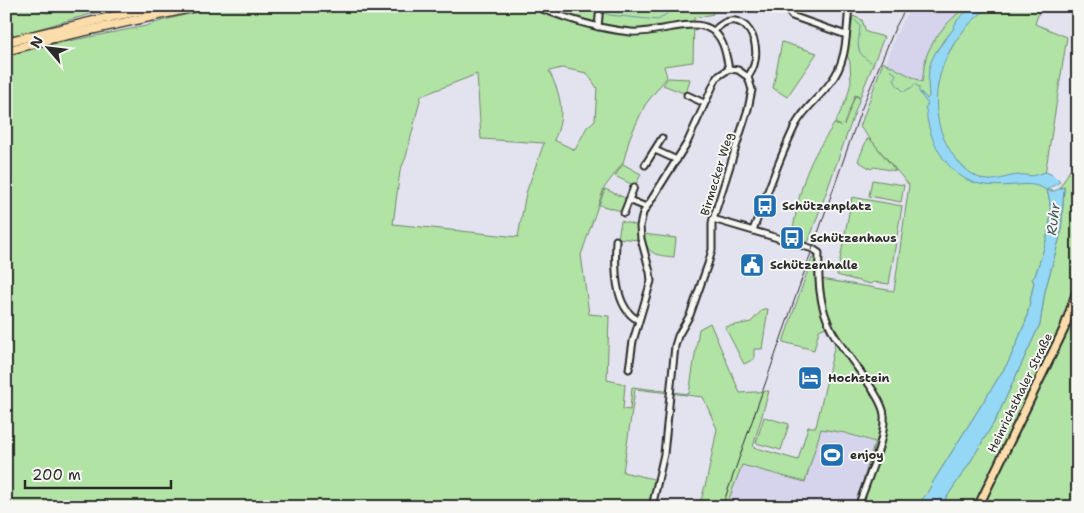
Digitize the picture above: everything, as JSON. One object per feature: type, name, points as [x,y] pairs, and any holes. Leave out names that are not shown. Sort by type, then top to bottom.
[{"type":"highway","points":[[6,42],[119,14],[164,6]]},
{"type":"highway","points":[[6,51],[54,38],[200,6]]},
{"type":"main road","name":"Heinrichsthaler Straße","points":[[978,507],[1064,329],[1078,288]]},
{"type":"street","points":[[534,6],[564,18],[598,27],[643,32],[692,24],[702,25],[714,31],[722,43],[728,69]]},
{"type":"street","points":[[598,27],[600,6]]},
{"type":"street","points":[[754,230],[798,120],[831,82],[838,70],[845,51],[849,6]]},
{"type":"street","points":[[787,9],[792,16],[846,35]]},
{"type":"street","name":"Birmecker Weg","points":[[652,507],[664,459],[675,342],[690,315],[708,264],[712,250],[713,219],[751,97],[752,86],[748,77],[754,68],[756,60],[754,38],[750,28],[740,21],[731,20],[721,24],[714,31]]},
{"type":"street","points":[[629,369],[633,340],[650,281],[641,230],[641,221],[646,207],[677,160],[717,77],[728,69],[738,70],[748,77]]},
{"type":"street","points":[[687,95],[704,103]]},
{"type":"street","points":[[645,165],[662,138]]},
{"type":"street","points":[[655,150],[677,160]]},
{"type":"street","points":[[624,213],[634,186]]},
{"type":"street","points":[[629,200],[646,207]]},
{"type":"street","points":[[713,219],[812,248],[818,253],[818,290],[828,324],[847,355],[880,401],[884,413],[882,437],[858,507]]},
{"type":"street","points":[[616,240],[615,265],[619,290],[628,312],[638,320]]},
{"type":"shaded area","points":[[911,6],[968,6],[947,23],[924,64],[922,82],[886,64],[895,37]]},
{"type":"shaded area","points":[[821,429],[845,433],[875,442],[855,507],[726,507],[741,465],[805,482]]},
{"type":"green space","points":[[6,6],[40,6],[38,10],[47,13],[77,6],[128,6],[98,12],[6,38]]},
{"type":"green space","points":[[220,6],[712,6],[713,14],[694,18],[693,62],[664,66],[667,77],[645,105],[630,137],[623,163],[604,188],[581,255],[589,314],[609,316],[607,380],[625,384],[623,409],[630,410],[632,387],[689,394],[699,329],[710,323],[740,393],[769,391],[753,447],[798,460],[808,427],[816,427],[837,335],[826,308],[821,279],[894,291],[909,185],[860,127],[883,62],[922,82],[926,56],[937,36],[955,16],[968,7],[974,6],[957,21],[952,32],[945,38],[934,55],[937,89],[940,70],[949,53],[962,32],[978,15],[994,6],[1041,6],[1035,24],[1067,37],[1044,181],[1053,191],[1047,191],[1050,201],[1050,223],[1042,256],[1035,276],[1032,279],[1034,282],[1026,321],[1009,361],[927,494],[914,507],[855,507],[875,442],[845,433],[821,429],[805,482],[742,465],[726,507],[699,507],[717,429],[703,397],[635,389],[623,472],[662,481],[655,507],[6,507],[6,57],[33,48],[146,26]],"holes":[[[562,68],[587,73],[597,88],[595,120],[587,127],[575,150],[554,140],[558,131],[561,114],[557,88],[549,71]],[[477,74],[481,139],[544,143],[526,193],[518,237],[393,224],[400,171],[406,157],[421,96]]]},
{"type":"green space","points":[[853,16],[862,20],[866,32],[884,37],[860,97],[855,95],[844,125],[855,96],[860,98],[808,243],[796,239],[797,237],[792,235],[797,209],[804,182],[815,155],[834,124],[841,126],[835,123],[847,98],[851,82],[850,62],[847,55]]},
{"type":"green space","points":[[782,42],[817,53],[787,97],[773,88]]},
{"type":"green space","points":[[668,78],[690,79],[686,94],[663,85]]},
{"type":"green space","points":[[867,139],[871,140],[896,171],[874,167],[871,169],[858,161]]},
{"type":"green space","points":[[623,164],[641,174],[635,186],[615,176]]},
{"type":"green space","points":[[1070,170],[1078,171],[1078,507],[940,507],[996,419],[1040,324],[1045,291],[1061,233],[1064,187],[1059,189]]},
{"type":"green space","points":[[872,180],[904,185],[901,202],[869,196]]},
{"type":"green space","points":[[605,189],[627,199],[621,211],[599,205]]},
{"type":"green space","points":[[852,197],[902,206],[889,284],[874,282],[870,284],[837,275]]},
{"type":"green space","points":[[621,221],[638,226],[639,240],[618,238]]},
{"type":"green space","points":[[643,234],[676,238],[674,257],[653,253],[647,246]]},
{"type":"green space","points":[[812,258],[815,259],[817,294],[826,327],[819,330],[814,350],[783,342]]},
{"type":"green space","points":[[763,309],[768,309],[762,349],[754,349],[754,359],[744,364],[725,327],[751,322]]},
{"type":"green space","points":[[764,417],[789,424],[781,450],[756,443]]},
{"type":"water","points":[[974,6],[992,6],[960,34],[949,52],[941,72],[937,92],[937,112],[942,133],[957,160],[964,168],[977,177],[992,180],[1015,175],[1033,176],[1046,172],[1053,175],[1060,182],[1046,190],[1032,185],[995,186],[967,180],[951,168],[943,158],[932,136],[925,108],[928,104],[921,95],[921,92],[927,99],[929,96],[928,76],[931,61],[952,31],[955,23]]},
{"type":"water","name":"Ruhr","points":[[1064,187],[1061,233],[1045,291],[1040,324],[996,419],[940,507],[914,507],[927,494],[1009,361],[1026,321],[1034,282],[1032,279],[1035,276],[1048,234],[1050,201],[1047,191],[1054,191]]},
{"type":"waterway","points":[[588,6],[598,10]]},
{"type":"waterway","points":[[602,12],[609,15],[658,20],[672,10],[684,6]]},
{"type":"waterway","points":[[835,6],[841,11]]},
{"type":"waterway","points":[[855,20],[860,26],[859,51],[871,62]]},
{"type":"waterway","points":[[890,70],[896,74],[894,79],[904,92],[913,87],[914,84],[919,87],[919,92],[922,95]]},
{"type":"railway","points":[[722,507],[861,110],[895,28],[907,6]]},
{"type":"place","name":"Schützenplatz","points":[[765,206]]},
{"type":"place","name":"Schützenhaus","points":[[792,238]]},
{"type":"place","name":"Schützenhalle","points":[[752,265]]},
{"type":"place","name":"Hochstein","points":[[810,378]]},
{"type":"place","name":"enjoy","points":[[832,455]]}]
